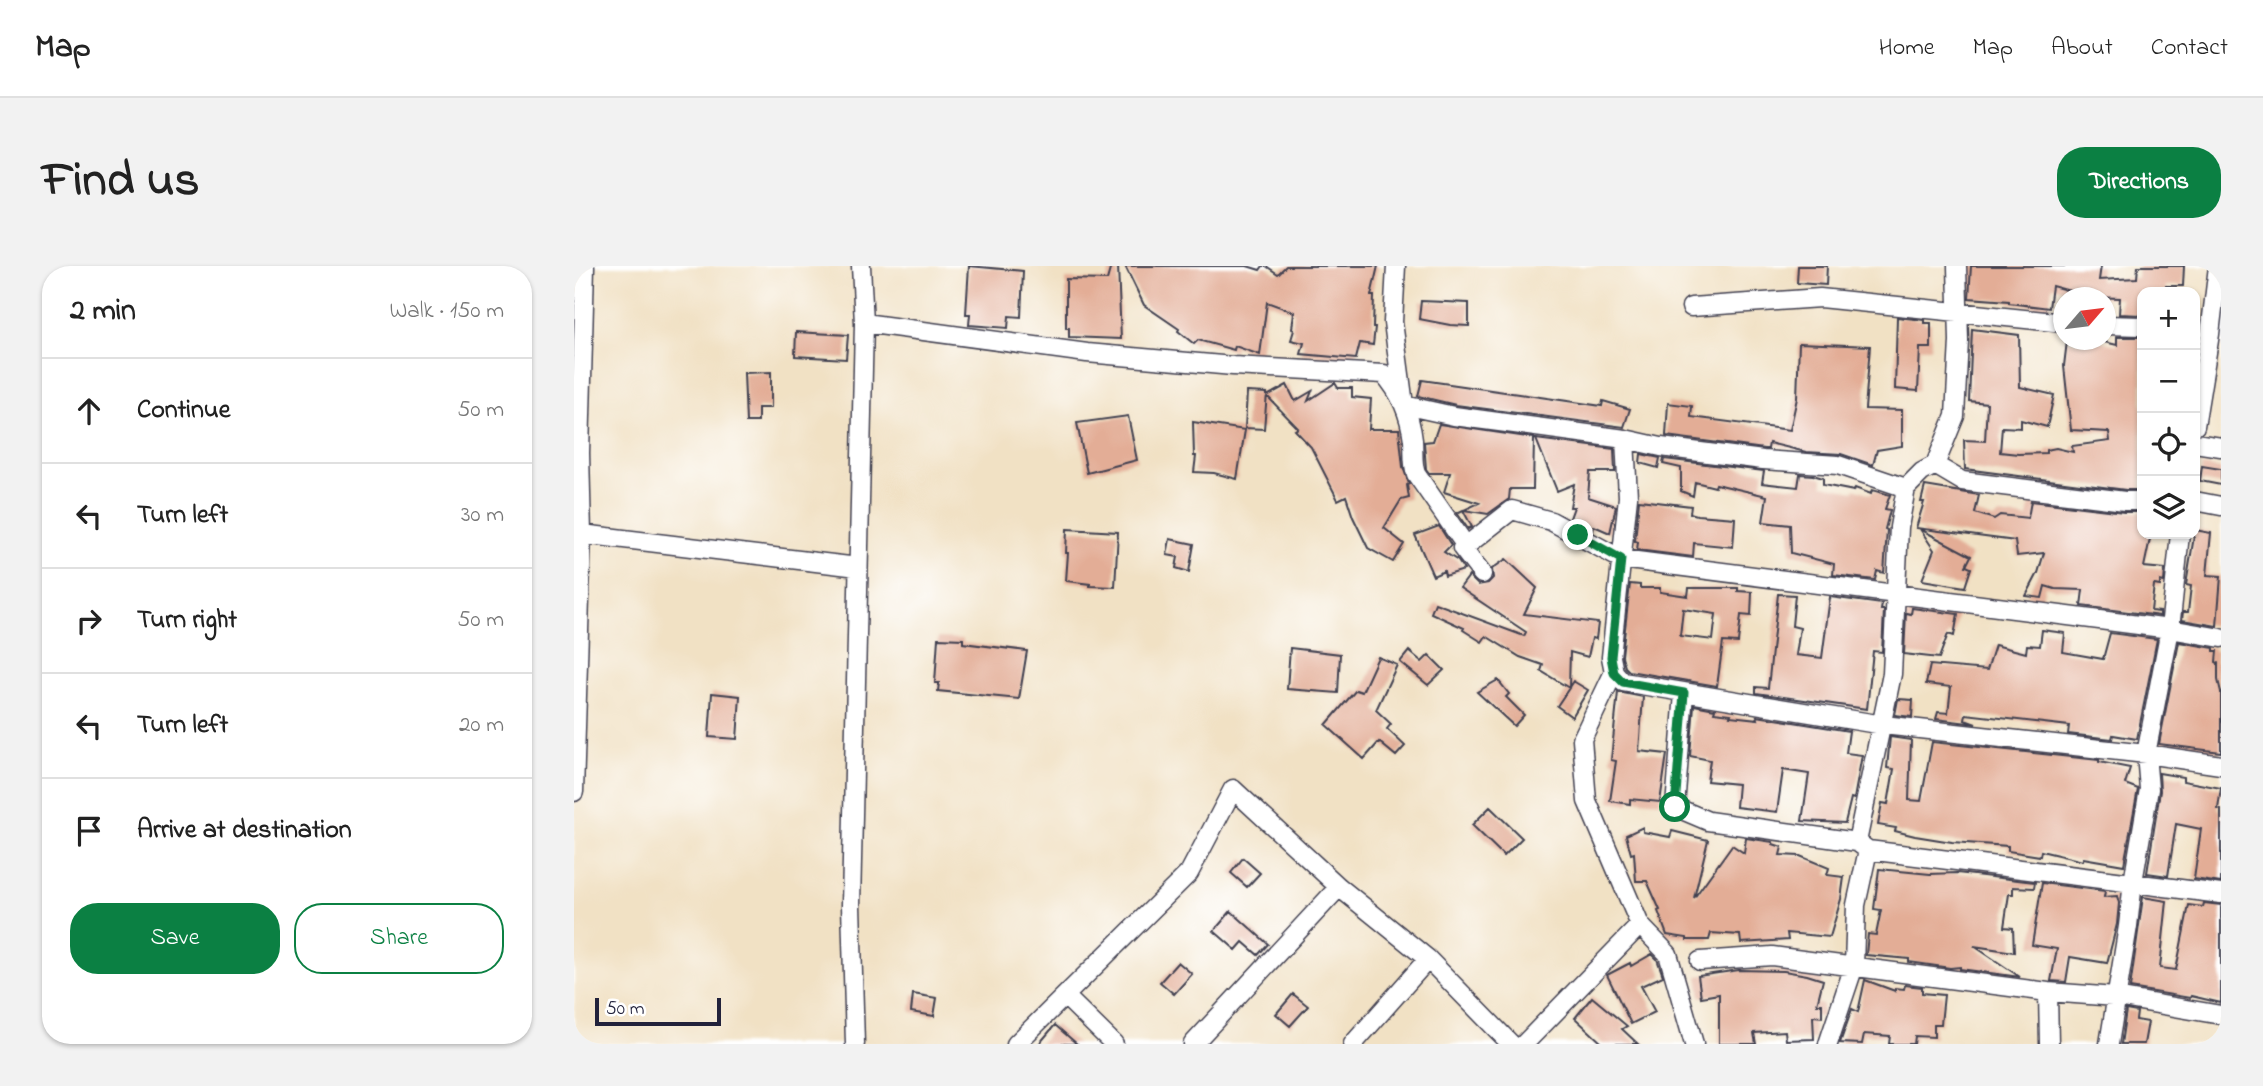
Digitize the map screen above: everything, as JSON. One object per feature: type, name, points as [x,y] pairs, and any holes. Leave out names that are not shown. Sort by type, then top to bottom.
[{"type":"street","points":[[855,1044],[850,905],[864,323],[860,266]]},
{"type":"street","points":[[1396,266],[1393,322],[1404,404],[1413,440],[1412,461],[1416,474],[1466,546]]},
{"type":"street","points":[[1828,1044],[1854,966],[1862,846],[1892,674],[1899,527],[1906,488],[1922,472],[1936,465],[1955,415],[1957,266]]},
{"type":"street","points":[[2197,413],[2218,266]]},
{"type":"street","points":[[574,792],[582,534],[581,278]]},
{"type":"street","points":[[1691,307],[1820,298],[2053,322]]},
{"type":"street","points":[[864,323],[1087,353],[1233,366],[1384,374],[1394,385],[1404,404],[1454,416],[1625,439],[1661,447],[1763,460],[1838,465],[1906,488]]},
{"type":"street","points":[[2116,325],[2137,326]]},
{"type":"street","points":[[1625,439],[1628,486],[1611,657],[1614,673],[1623,682],[1883,724],[2221,765]]},
{"type":"street","points":[[2200,444],[2221,446]]},
{"type":"street","points":[[1936,465],[1962,481],[2137,501]]},
{"type":"street","points":[[2200,502],[2221,506]]},
{"type":"street","points":[[1482,574],[1461,548],[1512,510],[1551,521],[1621,559],[1897,593],[2221,638]]},
{"type":"street","points":[[582,534],[858,567]]},
{"type":"street","points":[[2109,1044],[2149,789],[2146,754],[2170,629],[2179,539]]},
{"type":"street","points":[[1614,673],[1582,739],[1587,801],[1640,925],[1668,954],[1693,1044]]},
{"type":"street","points":[[1684,693],[1675,807],[1708,821],[1862,846],[2221,894]]},
{"type":"street","points":[[1016,1044],[1189,873],[1233,789],[1339,887],[1428,959],[1511,1044]]},
{"type":"street","points":[[1193,1044],[1339,887]]},
{"type":"street","points":[[1524,1044],[1640,925]]},
{"type":"street","points":[[1700,961],[1772,956],[2048,992],[2116,997],[2221,1015]]},
{"type":"street","points":[[1353,1044],[1428,959]]},
{"type":"street","points":[[2048,992],[2049,1044]]},
{"type":"street","points":[[1066,997],[1114,1044]]},
{"type":"building","points":[[969,266],[1023,271],[1021,317],[1009,316],[1008,328],[969,325],[970,314],[966,314]]},
{"type":"building","points":[[1111,266],[1118,266],[1121,339],[1069,337],[1069,328],[1066,328],[1066,279],[1107,280]]},
{"type":"building","points":[[1125,266],[1247,266],[1260,270],[1266,266],[1278,274],[1286,266],[1378,266],[1371,296],[1374,296],[1373,345],[1360,343],[1356,359],[1301,354],[1304,343],[1291,340],[1294,312],[1267,302],[1260,355],[1235,346],[1234,350],[1198,340],[1194,344],[1178,331],[1179,329],[1144,305]]},
{"type":"building","points":[[1798,266],[1827,266],[1826,285],[1797,283]]},
{"type":"building","points":[[1971,266],[2101,266],[2099,280],[2137,278],[2138,266],[2184,266],[2183,286],[2137,287],[2137,315],[2119,314],[2120,298],[2116,298],[2116,287],[2052,286],[2049,308],[1969,298]]},
{"type":"building","points":[[1421,301],[1469,303],[1469,326],[1419,319]]},
{"type":"building","points":[[1897,317],[1931,323],[1931,348],[1920,348],[1918,391],[1895,389]]},
{"type":"building","points":[[1972,329],[2019,335],[2020,387],[2054,395],[2047,427],[2021,420],[2021,428],[2002,427],[2000,452],[2046,453],[2046,450],[2056,448],[2073,452],[2072,446],[2110,441],[2109,432],[2071,430],[2064,366],[2066,350],[2116,350],[2117,337],[2137,337],[2137,490],[1965,469],[1964,440],[1985,441],[1987,403],[1969,401]]},
{"type":"building","points":[[796,332],[848,335],[846,359],[795,356]]},
{"type":"building","points":[[1799,343],[1870,346],[1865,409],[1902,410],[1902,446],[1877,450],[1873,465],[1841,454],[1806,452],[1769,443],[1768,449],[1764,449],[1666,436],[1668,403],[1692,406],[1691,417],[1790,430],[1797,398]]},
{"type":"building","points":[[771,372],[771,408],[758,408],[758,422],[746,422],[744,373]]},
{"type":"building","points":[[1422,380],[1602,406],[1603,401],[1630,409],[1624,427],[1456,405],[1418,396]]},
{"type":"building","points":[[1335,383],[1338,388],[1352,388],[1352,397],[1371,399],[1369,429],[1399,429],[1409,498],[1401,500],[1384,528],[1404,544],[1393,562],[1368,548],[1346,496],[1338,500],[1311,447],[1295,430],[1298,428],[1267,396],[1287,385],[1295,401],[1312,391],[1308,401]]},
{"type":"building","points":[[1247,392],[1267,393],[1264,429],[1245,428]]},
{"type":"building","points":[[1128,416],[1137,460],[1087,473],[1077,423]]},
{"type":"building","points":[[1193,422],[1245,430],[1237,479],[1214,473],[1194,472],[1196,456]]},
{"type":"building","points":[[1439,424],[1534,438],[1533,489],[1510,489],[1509,499],[1488,514],[1464,510],[1479,503],[1444,492],[1450,473],[1429,473],[1426,469],[1424,442],[1433,441]]},
{"type":"building","points":[[1536,439],[1614,449],[1615,472],[1590,472],[1588,497],[1616,506],[1610,533],[1594,526],[1593,531],[1570,518],[1574,507],[1570,507],[1574,484],[1557,491]]},
{"type":"building","points":[[1641,454],[1660,458],[1658,468],[1640,463]]},
{"type":"building","points":[[1664,459],[1764,471],[1762,483],[1798,487],[1800,474],[1813,475],[1823,478],[1823,485],[1854,491],[1855,488],[1871,494],[1872,490],[1890,495],[1885,509],[1890,510],[1885,529],[1884,573],[1877,571],[1875,580],[1833,575],[1834,564],[1791,553],[1790,525],[1763,522],[1767,496],[1695,482],[1693,496],[1681,491],[1681,468],[1663,464]]},
{"type":"building","points":[[2202,466],[2221,469],[2221,485],[2200,481]]},
{"type":"building","points":[[1925,486],[1979,495],[1975,513],[1994,519],[2000,515],[2028,518],[2031,501],[2137,512],[2137,539],[2150,539],[2144,567],[2165,569],[2164,582],[2160,581],[2160,586],[2154,585],[2151,611],[2160,612],[2160,616],[2081,606],[2083,590],[2045,586],[2042,598],[2026,596],[2038,573],[2044,553],[2017,556],[2015,541],[1916,528],[1924,502],[1921,502]]},
{"type":"building","points":[[1639,500],[1691,506],[1690,513],[1697,515],[1735,518],[1733,547],[1694,543],[1693,557],[1637,550],[1638,542],[1635,541]]},
{"type":"building","points":[[1463,510],[1472,527],[1468,529],[1457,513]]},
{"type":"building","points":[[1439,526],[1451,545],[1444,552],[1458,561],[1464,570],[1445,576],[1444,571],[1433,576],[1415,535]]},
{"type":"building","points":[[1067,529],[1118,532],[1115,587],[1066,581]]},
{"type":"building","points":[[1920,529],[1971,556],[1966,566],[1971,568],[1965,587],[1922,580],[1934,550]]},
{"type":"building","points":[[2200,531],[2211,533],[2207,575],[2221,576],[2217,626],[2182,620],[2183,612],[2188,612],[2191,586],[2186,585],[2194,539],[2200,539]]},
{"type":"building","points":[[1170,539],[1194,544],[1189,572],[1176,568],[1178,557],[1167,555]]},
{"type":"building","points":[[1506,559],[1537,588],[1524,614],[1598,623],[1596,639],[1592,638],[1588,657],[1570,652],[1569,687],[1573,681],[1588,690],[1572,717],[1557,706],[1569,688],[1541,671],[1543,665],[1520,657],[1486,636],[1482,642],[1463,630],[1464,628],[1431,613],[1435,603],[1524,636],[1526,632],[1460,588],[1469,576],[1478,585],[1488,583],[1493,578],[1492,569]]},
{"type":"building","points":[[1630,584],[1640,585],[1640,588],[1660,588],[1660,592],[1688,596],[1689,588],[1738,588],[1738,591],[1752,592],[1751,616],[1741,615],[1738,643],[1723,642],[1717,686],[1629,671],[1622,656]],"holes":[[[1683,609],[1716,614],[1713,640],[1680,636]]]},
{"type":"building","points":[[1778,594],[1795,595],[1792,626],[1800,628],[1796,655],[1822,658],[1830,597],[1882,604],[1882,652],[1873,651],[1867,709],[1756,693],[1756,687],[1768,688]]},
{"type":"building","points":[[1912,608],[1958,614],[1954,636],[1948,634],[1939,658],[1904,654],[1906,613],[1911,614]]},
{"type":"building","points":[[2042,630],[2065,633],[2063,652],[2103,659],[2110,633],[2157,639],[2137,739],[2113,735],[2112,739],[2068,734],[2069,726],[1966,714],[1965,720],[1976,724],[1936,719],[1938,712],[1948,713],[1951,687],[1926,684],[1930,665],[1987,670],[1995,645],[2026,653],[2027,645],[2040,646]]},
{"type":"building","points":[[938,638],[963,639],[963,643],[1027,651],[1019,699],[938,691],[939,683],[935,683]]},
{"type":"building","points":[[2179,642],[2214,648],[2214,651],[2217,651],[2221,692],[2221,752],[2159,744]]},
{"type":"building","points":[[1290,648],[1340,654],[1338,693],[1287,689]]},
{"type":"building","points":[[1409,651],[1422,662],[1429,655],[1444,670],[1428,685],[1400,662]]},
{"type":"building","points":[[1378,657],[1397,665],[1376,710],[1391,724],[1387,729],[1405,746],[1396,756],[1379,742],[1364,759],[1326,725],[1356,690],[1362,692]]},
{"type":"building","points":[[1498,680],[1509,694],[1506,697],[1524,715],[1514,726],[1477,692]]},
{"type":"building","points":[[1618,692],[1643,697],[1639,751],[1667,754],[1660,802],[1630,799],[1630,804],[1610,801],[1616,761],[1611,760]]},
{"type":"building","points":[[712,693],[740,696],[737,739],[709,737]]},
{"type":"building","points":[[1898,699],[1913,700],[1912,717],[1895,715]]},
{"type":"building","points":[[1694,705],[1715,709],[1714,712],[1731,714],[1730,716],[1758,719],[1757,716],[1849,731],[1846,753],[1862,755],[1854,799],[1851,798],[1845,823],[1802,821],[1809,774],[1783,770],[1777,812],[1736,807],[1738,784],[1707,781],[1710,760],[1690,756]]},
{"type":"building","points":[[1890,737],[1911,740],[1909,800],[1921,801],[1932,742],[2099,760],[2130,768],[2125,784],[2138,789],[2124,865],[2083,858],[2083,861],[2041,851],[2040,856],[2008,851],[2008,846],[1915,836],[1895,831],[1896,828],[1878,825],[1882,803],[1888,804],[1894,769],[1887,768]]},
{"type":"building","points":[[2159,773],[2183,777],[2183,781],[2221,788],[2218,809],[2221,810],[2221,883],[2194,879],[2201,829],[2176,824],[2168,876],[2147,873],[2160,791]]},
{"type":"building","points":[[1490,807],[1522,838],[1504,856],[1472,825]]},
{"type":"building","points":[[1643,827],[1643,832],[1670,837],[1672,831],[1708,840],[1694,898],[1732,845],[1744,853],[1746,838],[1773,842],[1782,847],[1780,855],[1800,856],[1829,868],[1827,875],[1844,877],[1830,937],[1787,933],[1788,940],[1741,943],[1740,935],[1711,933],[1709,940],[1687,940],[1667,935],[1658,911],[1660,910],[1647,881],[1636,881],[1634,853],[1631,854],[1626,835]]},
{"type":"building","points":[[1243,858],[1260,873],[1247,887],[1231,873]]},
{"type":"building","points":[[1879,869],[1930,874],[1957,873],[2035,882],[2034,888],[2013,887],[2013,894],[2009,894],[2004,927],[2013,928],[2014,952],[1974,946],[2020,977],[1909,962],[1909,959],[1866,955],[1868,934],[1876,935],[1881,910],[1874,909]]},
{"type":"building","points":[[2042,883],[2105,891],[2104,897],[2117,896],[2117,924],[2107,963],[2070,957],[2066,982],[2051,981],[2057,949],[2032,945]]},
{"type":"building","points":[[2143,897],[2167,901],[2160,968],[2176,970],[2189,905],[2221,905],[2221,1003],[2130,988]]},
{"type":"building","points":[[1231,911],[1268,944],[1258,955],[1243,942],[1236,950],[1214,931]]},
{"type":"building","points":[[1652,954],[1657,959],[1663,976],[1641,986],[1655,1012],[1631,1024],[1607,975]]},
{"type":"building","points":[[1178,962],[1192,974],[1174,994],[1160,982]]},
{"type":"building","points":[[1739,970],[1784,971],[1823,980],[1817,1004],[1822,1004],[1822,1017],[1813,1016],[1814,1039],[1786,1040],[1785,1031],[1754,1033],[1756,1044],[1719,1044],[1719,994],[1701,997],[1698,976]]},
{"type":"building","points":[[1865,980],[1895,991],[1895,988],[1904,989],[1905,985],[1922,987],[1922,993],[1944,995],[1941,1024],[1934,1024],[1934,1037],[1915,1036],[1914,1044],[1889,1044],[1890,1036],[1864,1034],[1862,1044],[1840,1043],[1852,1009],[1858,1012]]},
{"type":"building","points":[[913,994],[937,998],[934,1016],[911,1012]]},
{"type":"building","points":[[1293,994],[1308,1006],[1290,1026],[1276,1014]]},
{"type":"building","points":[[1592,997],[1627,1026],[1622,1029],[1638,1044],[1603,1044],[1575,1018]]},
{"type":"building","points":[[2126,1010],[2137,1012],[2136,1020],[2148,1022],[2144,1044],[2121,1044]]},
{"type":"building","points":[[1055,1025],[1077,1044],[1039,1044]]},
{"type":"route","points":[[1578,535],[1621,559],[1611,657],[1614,673],[1623,682],[1684,693],[1675,807]]}]
